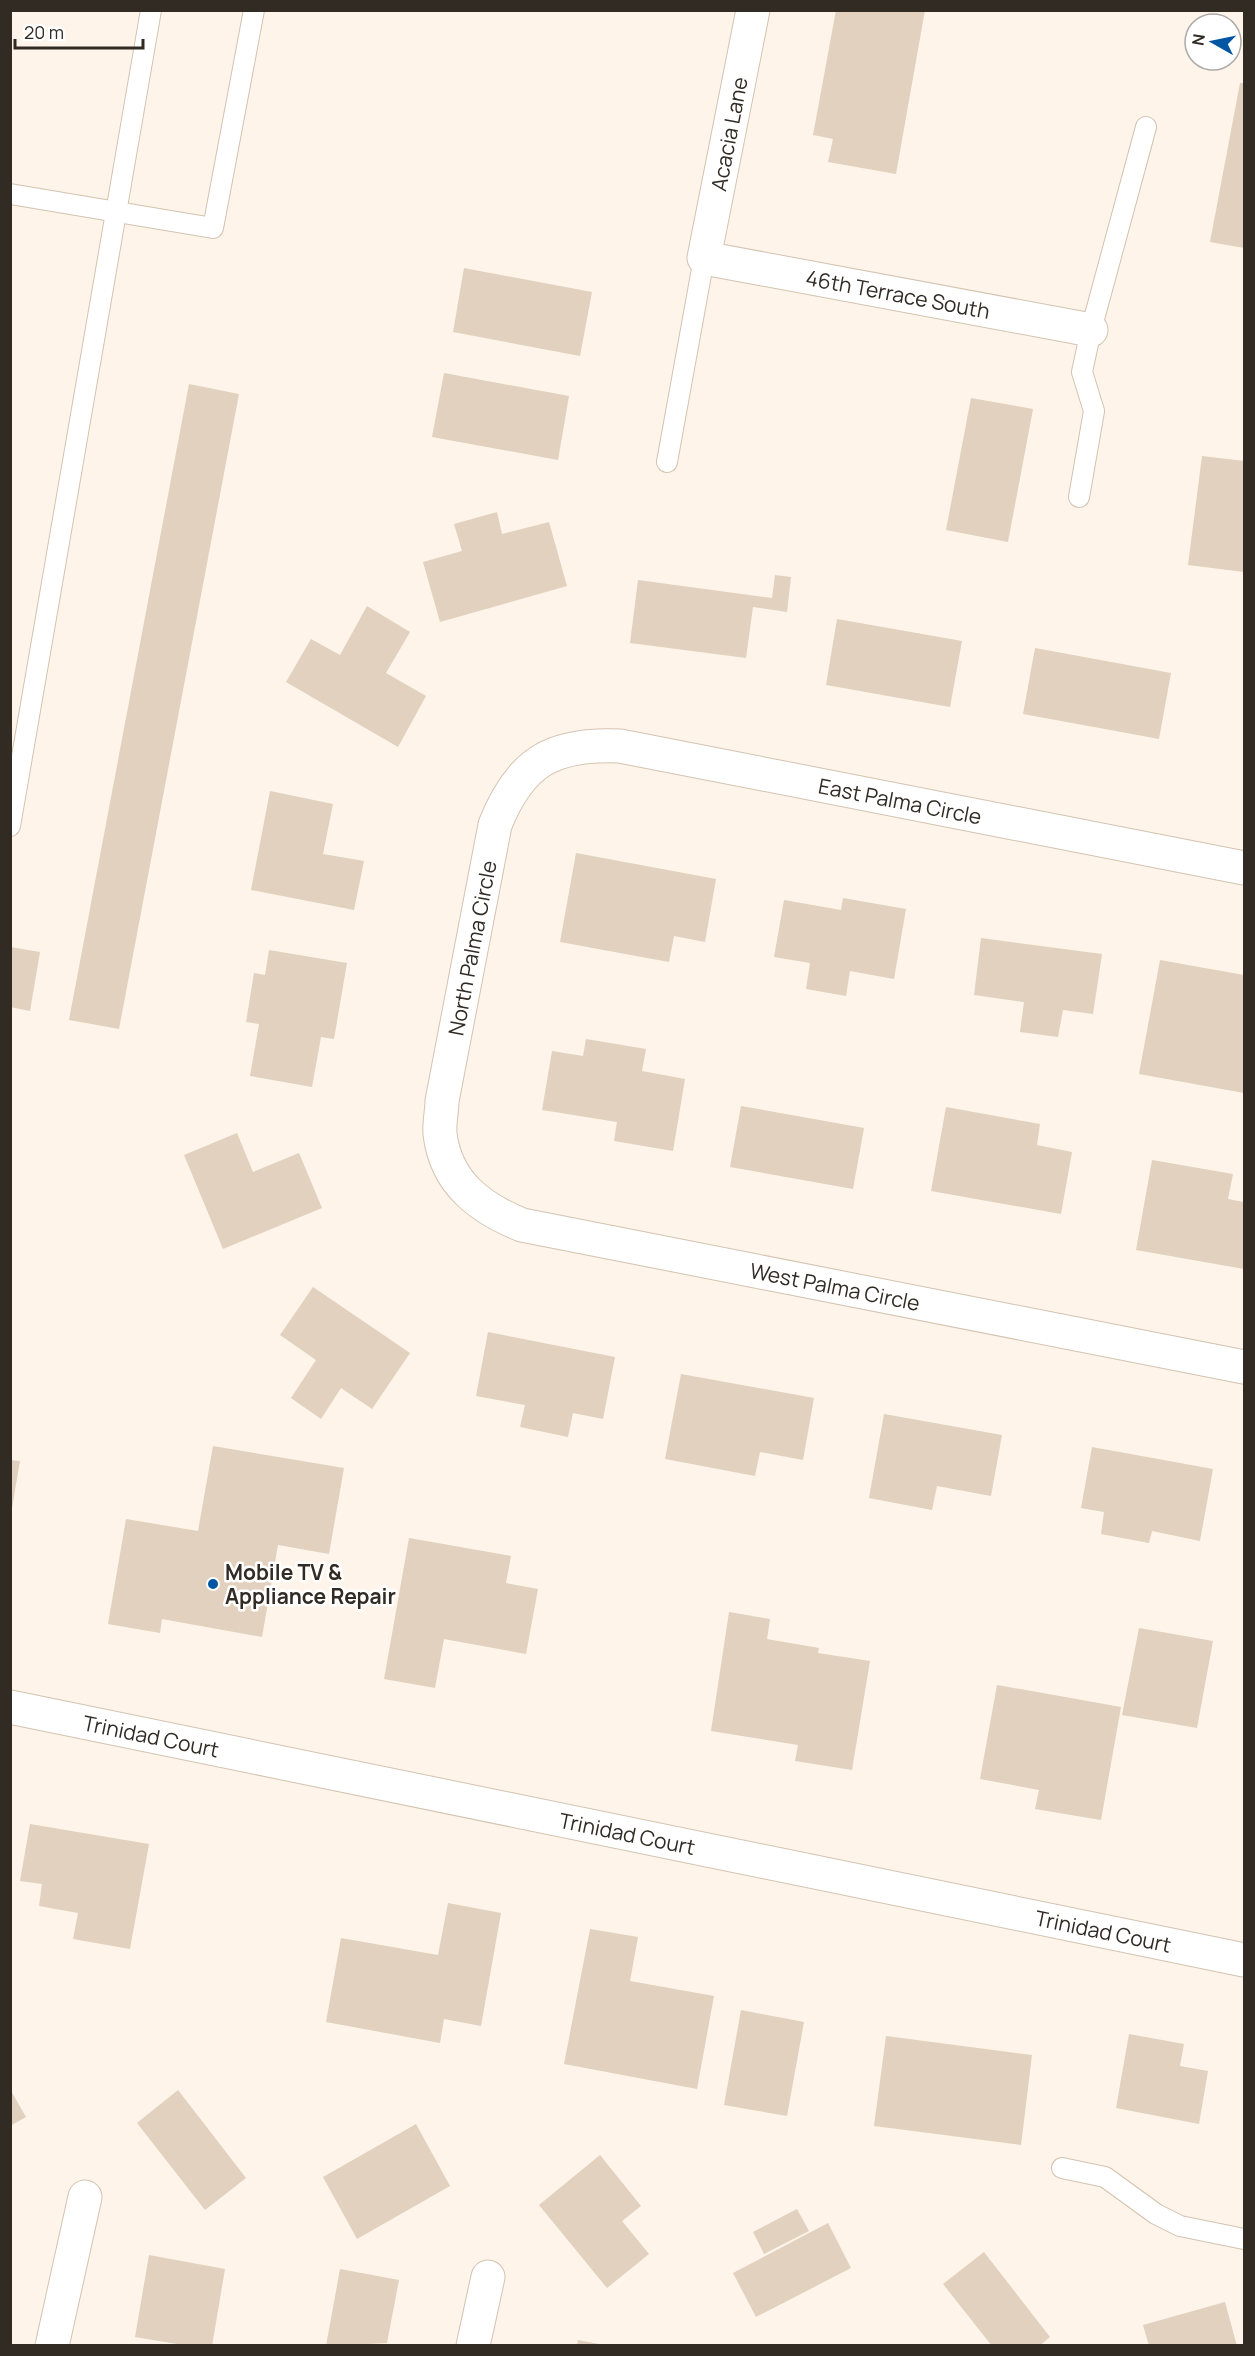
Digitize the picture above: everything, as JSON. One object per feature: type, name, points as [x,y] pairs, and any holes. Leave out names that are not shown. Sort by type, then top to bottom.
[{"type":"street","name":"Acacia Lane","points":[[704,258],[753,10]]},
{"type":"street","name":"46th Terrace South","points":[[704,258],[1090,330]]},
{"type":"street","name":"East Palma Circle","points":[[555,753],[587,744],[620,746],[1245,868]]},
{"type":"street","name":"North Palma Circle","points":[[449,1165],[440,1134],[442,1101],[495,825],[507,796],[528,771],[555,753]]},
{"type":"street","name":"West Palma Circle","points":[[449,1165],[467,1193],[492,1214],[522,1225],[1245,1367]]},
{"type":"street","name":"Trinidad Court","points":[[10,1707],[1245,1960]]},
{"type":"street","points":[[52,2346],[85,2197]]},
{"type":"street","points":[[473,2346],[488,2277]]},
{"type":"lane","points":[[10,826],[151,10]]},
{"type":"lane","points":[[10,194],[213,228],[254,10]]},
{"type":"lane","points":[[1079,497],[1094,411],[1082,372],[1090,330],[1146,127]]},
{"type":"lane","points":[[667,462],[704,258]]},
{"type":"lane","points":[[1062,2168],[1105,2177],[1155,2214],[1180,2226],[1245,2239]]},
{"type":"building","points":[[836,10],[925,10],[896,174],[828,162],[833,139],[813,135]]},
{"type":"building","points":[[1240,83],[1244,83],[1244,248],[1210,242]]},
{"type":"building","points":[[464,268],[592,292],[580,356],[453,332]]},
{"type":"building","points":[[444,373],[569,396],[558,460],[432,437]]},
{"type":"building","points":[[189,384],[239,394],[119,1029],[69,1020]]},
{"type":"building","points":[[971,398],[1033,409],[1008,542],[946,530]]},
{"type":"building","points":[[1202,456],[1244,461],[1244,572],[1188,565]]},
{"type":"building","points":[[497,512],[502,534],[549,522],[567,586],[440,622],[423,562],[462,551],[454,524]]},
{"type":"building","points":[[775,575],[791,577],[787,612],[753,607],[746,658],[630,643],[638,580],[772,598]]},
{"type":"building","points":[[367,606],[410,632],[386,673],[426,696],[398,747],[286,682],[311,639],[340,655]]},
{"type":"building","points":[[837,619],[962,641],[950,707],[826,685]]},
{"type":"building","points":[[1035,648],[1171,673],[1159,739],[1023,714]]},
{"type":"building","points":[[270,791],[333,804],[323,854],[364,861],[354,910],[251,890]]},
{"type":"building","points":[[576,853],[716,879],[705,942],[674,936],[669,962],[560,942]]},
{"type":"building","points":[[843,898],[906,909],[894,979],[850,971],[846,996],[806,989],[810,963],[774,957],[784,900],[841,910]]},
{"type":"building","points":[[981,938],[1102,954],[1093,1014],[1063,1010],[1058,1037],[1020,1032],[1024,1002],[974,995]]},
{"type":"building","points":[[10,947],[40,952],[30,1011],[10,1007]]},
{"type":"building","points":[[269,950],[347,963],[334,1039],[321,1037],[312,1087],[250,1076],[259,1024],[246,1022],[254,973],[265,975]]},
{"type":"building","points":[[1160,960],[1244,975],[1244,1093],[1139,1074]]},
{"type":"building","points":[[586,1039],[646,1049],[642,1071],[685,1079],[673,1151],[614,1141],[617,1122],[542,1110],[552,1051],[583,1056]]},
{"type":"building","points":[[741,1106],[864,1128],[853,1189],[730,1167]]},
{"type":"building","points":[[946,1107],[1040,1124],[1037,1145],[1072,1152],[1061,1214],[931,1191]]},
{"type":"building","points":[[237,1133],[253,1172],[299,1153],[322,1208],[223,1249],[184,1155]]},
{"type":"building","points":[[1152,1160],[1233,1174],[1228,1199],[1244,1202],[1244,1269],[1136,1250]]},
{"type":"building","points":[[313,1287],[410,1353],[372,1409],[341,1388],[321,1419],[291,1398],[316,1360],[280,1335]]},
{"type":"building","points":[[488,1332],[615,1357],[603,1419],[573,1413],[568,1437],[520,1427],[525,1405],[476,1396]]},
{"type":"building","points":[[681,1374],[814,1398],[803,1460],[760,1452],[755,1476],[665,1459]]},
{"type":"building","points":[[884,1414],[1002,1435],[991,1496],[937,1486],[932,1510],[869,1498]]},
{"type":"building","points":[[213,1446],[344,1468],[329,1554],[278,1545],[262,1637],[162,1619],[160,1633],[108,1624],[126,1519],[198,1531]]},
{"type":"building","points":[[1092,1447],[1213,1469],[1200,1541],[1152,1531],[1149,1543],[1101,1534],[1104,1512],[1081,1508]]},
{"type":"building","points":[[10,1460],[20,1461],[12,1508],[10,1508]]},
{"type":"building","points":[[409,1538],[511,1556],[506,1583],[538,1589],[526,1654],[444,1639],[435,1688],[384,1679]]},
{"type":"building","points":[[729,1612],[770,1619],[767,1639],[819,1648],[818,1653],[870,1661],[852,1770],[795,1761],[798,1745],[711,1731]]},
{"type":"building","points":[[1139,1628],[1213,1641],[1197,1728],[1122,1715]]},
{"type":"building","points":[[997,1685],[1121,1707],[1101,1820],[1035,1809],[1039,1790],[980,1779]]},
{"type":"building","points":[[30,1824],[149,1844],[130,1949],[73,1939],[78,1913],[39,1906],[42,1884],[20,1881]]},
{"type":"building","points":[[448,1903],[501,1913],[481,2026],[444,2019],[440,2043],[326,2022],[341,1938],[438,1955]]},
{"type":"building","points":[[590,1929],[638,1937],[630,1981],[714,1996],[697,2089],[564,2064]]},
{"type":"building","points":[[741,2010],[804,2022],[787,2116],[724,2105]]},
{"type":"building","points":[[1129,2034],[1184,2044],[1180,2066],[1208,2071],[1199,2124],[1116,2108]]},
{"type":"building","points":[[886,2036],[1032,2055],[1021,2145],[874,2126]]},
{"type":"building","points":[[10,2089],[26,2117],[10,2126]]},
{"type":"building","points":[[178,2090],[246,2178],[205,2210],[137,2123]]},
{"type":"building","points":[[416,2124],[450,2186],[357,2239],[323,2177]]},
{"type":"building","points":[[600,2155],[641,2206],[622,2221],[649,2254],[607,2288],[539,2205]]},
{"type":"building","points":[[797,2209],[809,2231],[764,2254],[753,2232]]},
{"type":"building","points":[[828,2223],[851,2268],[756,2317],[733,2273]]},
{"type":"building","points":[[984,2252],[1050,2337],[1039,2346],[992,2346],[943,2284]]},
{"type":"building","points":[[149,2255],[225,2269],[212,2346],[189,2346],[135,2337]]},
{"type":"building","points":[[340,2269],[399,2280],[387,2343],[326,2346]]},
{"type":"building","points":[[1225,2302],[1237,2346],[1149,2346],[1143,2325]]},
{"type":"building","points":[[578,2340],[599,2344],[599,2346],[577,2346]]},
{"type":"place","name":"Mobile TV & Appliance Repair","points":[[213,1584]]}]
